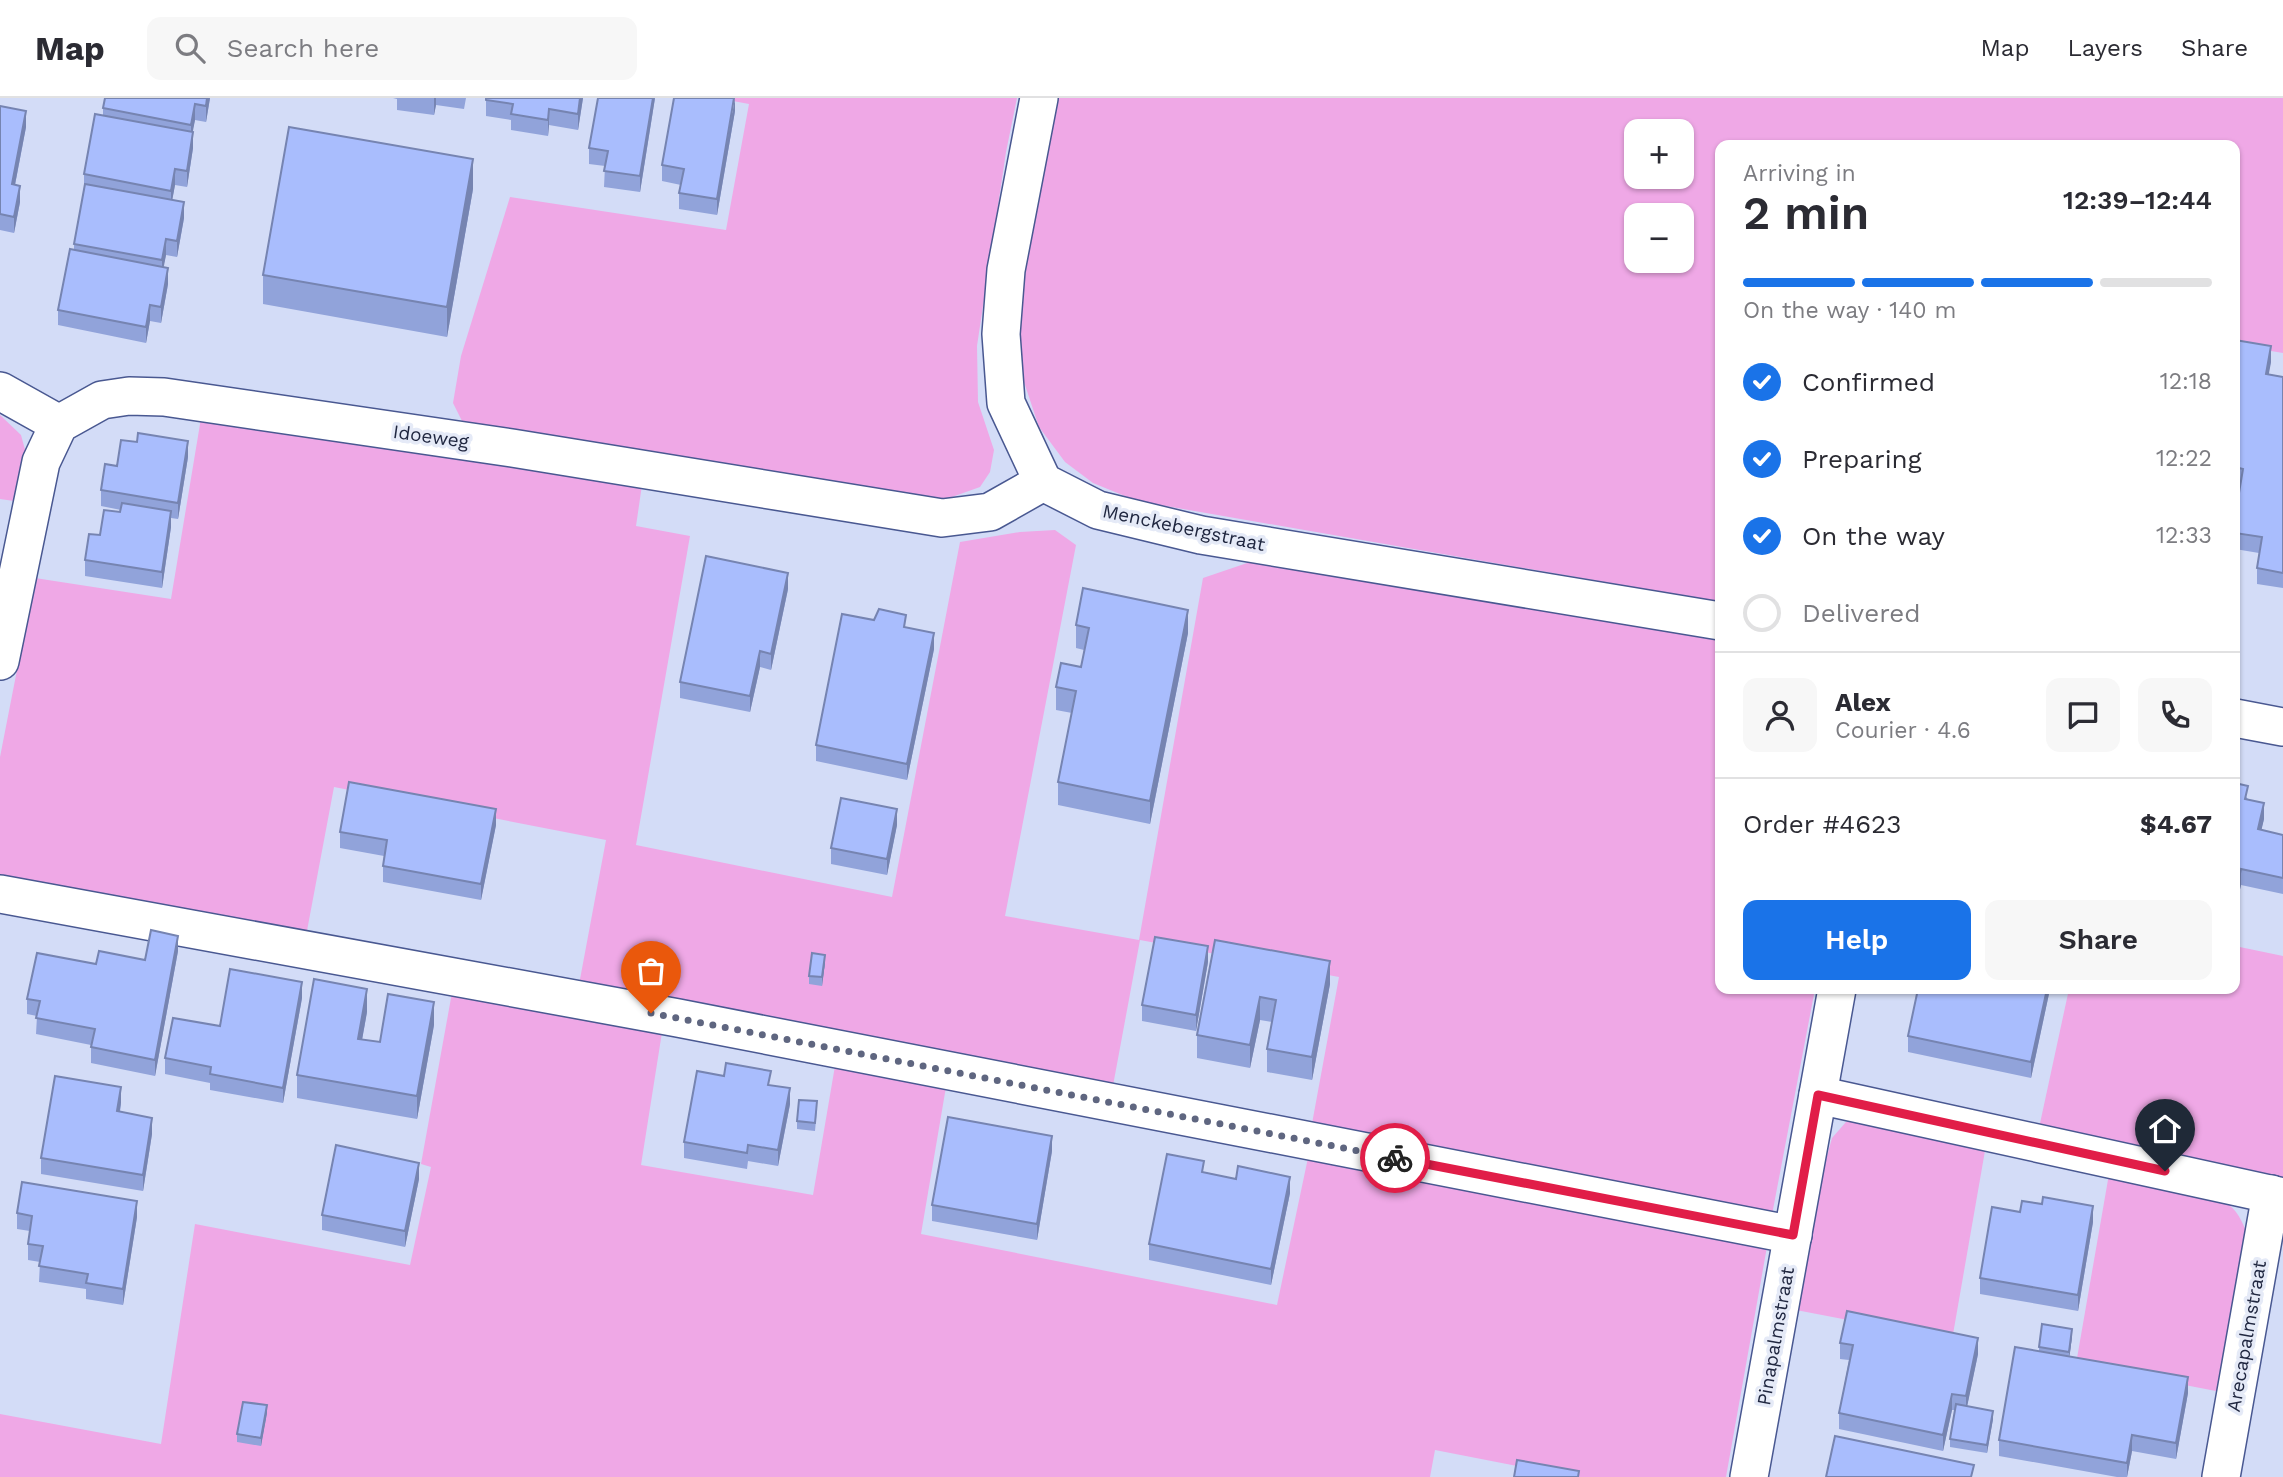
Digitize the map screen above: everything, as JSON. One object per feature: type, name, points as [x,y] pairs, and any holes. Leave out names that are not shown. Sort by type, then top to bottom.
[{"type":"street","points":[[1040,98],[1006,270],[1001,334],[1006,403],[1044,482]]},
{"type":"street","points":[[0,391],[59,424],[41,462],[0,661]]},
{"type":"street","name":"Idoeweg","points":[[59,424],[102,400],[129,396],[164,397],[512,448],[942,518],[990,512],[1044,482]]},
{"type":"street","name":"Menckebergstraat","points":[[1044,482],[1098,510],[1201,535],[1715,620]]},
{"type":"street","points":[[2240,719],[2283,727]]},
{"type":"street","points":[[0,894],[678,1018],[1793,1235]]},
{"type":"street","name":"Pinapalmstraat","points":[[1749,1477],[1836,994]]},
{"type":"street","points":[[1818,1095],[2277,1196]]},
{"type":"street","name":"Arecapalmstraat","points":[[2221,1477],[2277,1196]]},
{"type":"shaded area","points":[[717,98],[1017,98],[1006,152],[977,346],[978,402],[994,450],[990,472],[980,487],[935,503],[465,427],[453,403],[461,356],[510,197],[726,230],[749,104]]},
{"type":"shaded area","points":[[1058,98],[2283,98],[2283,353],[2240,346],[2240,140],[1715,140],[1715,601],[1137,501],[1093,483],[1065,462],[1039,427],[1021,373],[1015,327],[1023,268]]},
{"type":"shaded area","points":[[202,412],[642,485],[636,526],[690,536],[636,845],[892,897],[960,542],[1020,532],[1055,530],[1076,545],[1005,916],[1139,940],[1203,578],[1256,560],[1715,640],[1715,994],[1814,994],[1771,1220],[1311,1129],[1339,977],[1140,940],[1112,1091],[578,990],[606,840],[334,787],[306,936],[0,882],[0,757],[35,578],[171,599]]},
{"type":"shaded area","points":[[0,415],[21,435],[27,457],[14,501],[0,499]]},
{"type":"shaded area","points":[[2240,947],[2283,956],[2283,1178],[2039,1128],[2068,994],[2240,994]]},
{"type":"shaded area","points":[[453,987],[663,1026],[641,1165],[813,1195],[836,1060],[947,1081],[921,1234],[1277,1305],[1309,1153],[1768,1241],[1726,1477],[1574,1477],[1435,1450],[1430,1477],[0,1477],[0,1414],[161,1444],[195,1224],[410,1265],[431,1167],[421,1164]]},
{"type":"shaded area","points":[[1867,1121],[1986,1145],[1952,1340],[1796,1310],[1832,1138],[1846,1122]]},
{"type":"shaded area","points":[[2109,1174],[2204,1193],[2228,1204],[2242,1221],[2250,1242],[2221,1392],[2076,1364]]},
{"type":"building","points":[[105,98],[207,98],[206,106],[195,104],[191,125],[103,108]]},
{"type":"building","points":[[486,98],[580,98],[578,114],[549,109],[548,120],[511,114],[513,104]]},
{"type":"building","points":[[598,98],[653,98],[640,176],[604,171],[608,151],[589,148]]},
{"type":"building","points":[[674,98],[734,98],[717,199],[679,193],[684,169],[662,165]]},
{"type":"building","points":[[0,106],[26,111],[12,184],[20,186],[14,217],[0,214]]},
{"type":"building","points":[[95,114],[193,132],[187,171],[175,169],[171,191],[84,174]]},
{"type":"building","points":[[289,127],[473,159],[447,307],[263,275]]},
{"type":"building","points":[[85,184],[184,202],[177,241],[166,239],[162,260],[74,244]]},
{"type":"building","points":[[70,249],[168,268],[161,307],[150,305],[146,327],[58,310]]},
{"type":"building","points":[[2240,341],[2271,346],[2266,374],[2283,377],[2283,573],[2257,568],[2262,537],[2240,534],[2240,487],[2243,469],[2240,468]]},
{"type":"building","points":[[138,433],[188,441],[178,503],[101,490],[105,464],[117,466],[121,440],[137,442]]},
{"type":"building","points":[[122,503],[171,511],[162,572],[85,560],[89,534],[100,535],[104,510],[120,512]]},
{"type":"building","points":[[706,556],[788,573],[771,654],[760,651],[750,696],[680,682]]},
{"type":"building","points":[[1083,588],[1188,610],[1150,801],[1058,782],[1076,691],[1056,687],[1061,663],[1081,667],[1089,628],[1076,625]]},
{"type":"building","points":[[879,609],[906,615],[904,627],[934,633],[907,764],[816,745],[842,614],[874,620]]},
{"type":"building","points":[[349,782],[496,809],[481,884],[383,866],[387,840],[340,832]]},
{"type":"building","points":[[2240,784],[2248,786],[2245,799],[2264,803],[2258,829],[2283,835],[2283,878],[2241,869],[2240,873]]},
{"type":"building","points":[[841,798],[897,809],[887,859],[831,848]]},
{"type":"building","points":[[151,930],[178,936],[155,1060],[91,1047],[95,1029],[36,1018],[40,1001],[27,999],[37,953],[96,964],[99,951],[145,960]]},
{"type":"building","points":[[1155,937],[1208,946],[1196,1015],[1142,1005]]},
{"type":"building","points":[[1215,940],[1330,961],[1312,1057],[1267,1049],[1276,1000],[1260,997],[1250,1045],[1197,1035]]},
{"type":"building","points":[[812,953],[825,955],[822,977],[809,976]]},
{"type":"building","points":[[230,969],[302,982],[283,1088],[210,1074],[211,1067],[165,1058],[173,1018],[220,1026]]},
{"type":"building","points":[[314,979],[367,989],[358,1039],[380,1042],[388,994],[434,1002],[417,1096],[297,1075]]},
{"type":"building","points":[[1917,994],[2046,994],[2031,1062],[1908,1036]]},
{"type":"building","points":[[726,1063],[771,1071],[768,1085],[790,1088],[778,1150],[748,1145],[747,1153],[684,1142],[697,1071],[724,1076]]},
{"type":"building","points":[[55,1076],[121,1087],[117,1111],[152,1118],[143,1175],[41,1158]]},
{"type":"building","points":[[799,1100],[817,1101],[815,1123],[797,1121]]},
{"type":"building","points":[[948,1117],[1052,1136],[1037,1224],[932,1205]]},
{"type":"building","points":[[336,1145],[419,1163],[405,1231],[322,1215]]},
{"type":"building","points":[[1167,1154],[1204,1161],[1202,1172],[1236,1179],[1238,1166],[1290,1177],[1271,1269],[1149,1244]]},
{"type":"building","points":[[22,1182],[137,1201],[123,1289],[86,1283],[88,1274],[39,1266],[43,1246],[28,1244],[32,1216],[17,1213]]},
{"type":"building","points":[[2043,1197],[2093,1206],[2078,1295],[1980,1278],[1992,1207],[2020,1212],[2022,1201],[2042,1204]]},
{"type":"building","points":[[1847,1311],[1978,1338],[1966,1396],[1952,1394],[1943,1435],[1839,1413],[1853,1345],[1840,1343]]},
{"type":"building","points":[[2042,1324],[2072,1329],[2069,1352],[2039,1347]]},
{"type":"building","points":[[2015,1347],[2188,1377],[2176,1443],[2132,1435],[2127,1463],[1999,1440]]},
{"type":"building","points":[[243,1402],[267,1405],[261,1438],[237,1434]]},
{"type":"building","points":[[1956,1404],[1993,1411],[1987,1445],[1950,1439]]},
{"type":"building","points":[[1835,1436],[1974,1465],[1971,1477],[1826,1477]]},
{"type":"building","points":[[1517,1460],[1579,1471],[1578,1477],[1514,1477]]},
{"type":"way so far","points":[[651,1013],[1395,1158]]},
{"type":"route","points":[[1395,1158],[1793,1235],[1818,1095],[2165,1171]]}]
